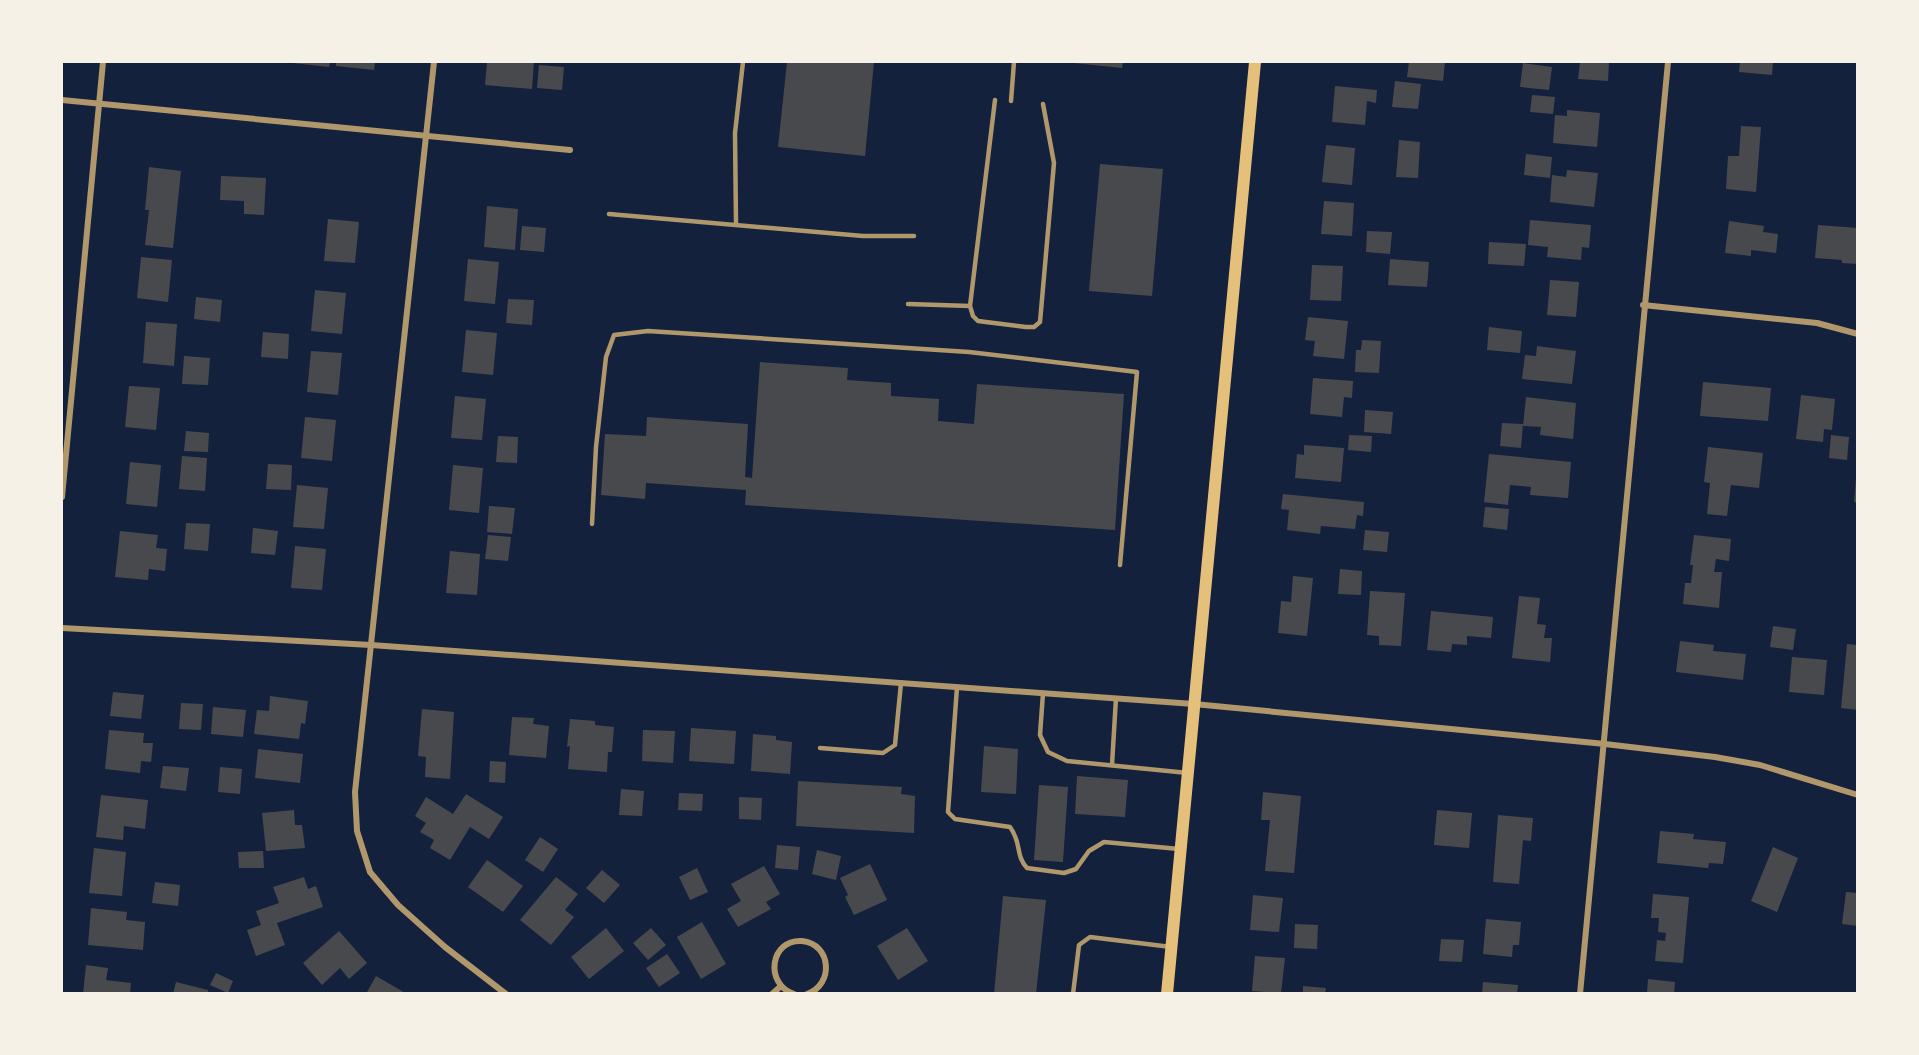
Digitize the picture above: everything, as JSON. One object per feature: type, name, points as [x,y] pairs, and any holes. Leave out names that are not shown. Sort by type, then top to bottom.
[{"type":"main road","points":[[1167,993],[1255,62]]},
{"type":"street","points":[[62,497],[103,62]]},
{"type":"street","points":[[434,62],[355,792],[357,831],[370,872],[398,905],[445,947],[506,993]]},
{"type":"street","points":[[1580,993],[1605,744],[1643,305],[1668,62]]},
{"type":"street","points":[[62,100],[570,150]]},
{"type":"street","points":[[1643,305],[1817,322],[1857,334]]},
{"type":"street","points":[[62,628],[371,645],[1194,704],[1605,744],[1715,757],[1760,765],[1857,795]]},
{"type":"street","points":[[794,993],[788,992],[781,986],[774,970],[774,961],[778,953],[792,942],[810,943],[818,947],[826,962],[827,971],[824,979],[813,992],[807,993]]},
{"type":"street","points":[[772,993],[781,986]]},
{"type":"lane","points":[[736,224],[735,133],[743,62]]},
{"type":"lane","points":[[1011,101],[1014,62]]},
{"type":"lane","points":[[995,100],[970,306],[973,316],[978,321],[1026,327],[1034,327],[1040,322],[1054,164],[1044,104]]},
{"type":"lane","points":[[609,214],[863,236],[914,236]]},
{"type":"lane","points":[[908,304],[970,306]]},
{"type":"lane","points":[[592,524],[596,447],[606,357],[614,335],[648,331],[969,352],[1137,372],[1120,565]]},
{"type":"lane","points":[[820,748],[883,753],[895,745],[900,683]]},
{"type":"lane","points":[[957,687],[948,812],[955,819],[1010,827],[1018,837],[1021,861],[1027,868],[1055,872],[1064,873],[1076,869],[1089,851],[1104,842],[1181,849]]},
{"type":"lane","points":[[1043,693],[1040,735],[1048,752],[1067,761],[1188,772]]},
{"type":"lane","points":[[1112,765],[1116,698]]},
{"type":"lane","points":[[1073,993],[1078,945],[1090,937],[1171,947]]},
{"type":"building","points":[[293,62],[330,62],[329,67]]},
{"type":"building","points":[[336,62],[375,62],[374,70],[336,66]]},
{"type":"building","points":[[487,62],[534,62],[532,89],[485,85]]},
{"type":"building","points":[[787,62],[874,62],[865,156],[778,147]]},
{"type":"building","points":[[1074,62],[1123,62],[1122,68]]},
{"type":"building","points":[[1409,62],[1445,62],[1443,81],[1407,77]]},
{"type":"building","points":[[1580,62],[1609,62],[1608,81],[1578,79]]},
{"type":"building","points":[[1740,62],[1773,62],[1772,75],[1739,72]]},
{"type":"building","points":[[1523,63],[1552,67],[1549,90],[1520,87]]},
{"type":"building","points":[[539,65],[564,67],[562,90],[537,88]]},
{"type":"building","points":[[1395,81],[1421,84],[1418,109],[1392,107]]},
{"type":"building","points":[[1335,86],[1377,90],[1376,103],[1367,101],[1365,125],[1332,122]]},
{"type":"building","points":[[1532,95],[1555,97],[1553,114],[1530,112]]},
{"type":"building","points":[[1567,110],[1600,113],[1597,147],[1553,143],[1555,115],[1567,116]]},
{"type":"building","points":[[1741,126],[1761,127],[1756,192],[1726,189],[1728,156],[1739,156]]},
{"type":"building","points":[[1399,140],[1420,142],[1418,178],[1396,177]]},
{"type":"building","points":[[1326,145],[1355,148],[1352,185],[1322,182]]},
{"type":"building","points":[[1526,154],[1552,157],[1550,178],[1524,175]]},
{"type":"building","points":[[1100,164],[1163,169],[1152,296],[1089,291]]},
{"type":"building","points":[[149,167],[181,171],[173,248],[145,245],[149,210],[145,210]]},
{"type":"building","points":[[1567,170],[1598,173],[1594,207],[1550,202],[1552,175],[1566,177]]},
{"type":"building","points":[[221,176],[266,178],[264,215],[244,214],[244,201],[220,200]]},
{"type":"building","points":[[1324,201],[1354,203],[1352,236],[1321,234]]},
{"type":"building","points":[[487,206],[518,209],[515,250],[484,247]]},
{"type":"building","points":[[328,219],[359,222],[355,263],[324,261]]},
{"type":"building","points":[[1530,220],[1591,225],[1589,248],[1582,247],[1581,260],[1547,257],[1548,247],[1528,245]]},
{"type":"building","points":[[1729,221],[1764,226],[1763,232],[1778,234],[1776,253],[1751,250],[1751,256],[1725,253]]},
{"type":"building","points":[[1818,225],[1858,228],[1858,264],[1815,258]]},
{"type":"building","points":[[522,226],[546,228],[544,252],[520,250]]},
{"type":"building","points":[[1367,231],[1392,232],[1390,254],[1366,252]]},
{"type":"building","points":[[1489,242],[1526,244],[1524,266],[1488,264]]},
{"type":"building","points":[[141,257],[172,260],[168,302],[137,298]]},
{"type":"building","points":[[468,259],[499,262],[495,304],[464,301]]},
{"type":"building","points":[[1390,259],[1429,262],[1427,287],[1388,285]]},
{"type":"building","points":[[1312,265],[1343,266],[1341,301],[1310,300]]},
{"type":"building","points":[[1550,280],[1579,282],[1576,317],[1547,315]]},
{"type":"building","points":[[315,290],[346,293],[342,334],[311,331]]},
{"type":"building","points":[[196,297],[222,300],[220,322],[194,319]]},
{"type":"building","points":[[508,299],[534,300],[532,325],[506,323]]},
{"type":"building","points":[[1308,317],[1348,321],[1344,359],[1313,356],[1315,341],[1305,340]]},
{"type":"building","points":[[146,322],[177,324],[174,366],[143,363]]},
{"type":"building","points":[[1489,327],[1522,331],[1520,353],[1487,350]]},
{"type":"building","points":[[466,330],[497,333],[493,375],[462,372]]},
{"type":"building","points":[[263,332],[289,334],[288,359],[261,357]]},
{"type":"building","points":[[1362,340],[1381,341],[1379,373],[1355,372],[1356,350],[1361,350]]},
{"type":"building","points":[[1537,346],[1576,351],[1572,384],[1522,379],[1525,355],[1536,356]]},
{"type":"building","points":[[311,351],[342,353],[338,395],[307,392]]},
{"type":"building","points":[[184,356],[210,358],[208,385],[182,384]]},
{"type":"building","points":[[760,362],[848,368],[847,380],[891,383],[891,396],[939,399],[938,421],[974,424],[977,384],[1124,394],[1115,530],[745,505],[746,490],[646,483],[645,499],[601,495],[605,434],[646,436],[647,417],[748,424],[745,477],[752,478]]},
{"type":"building","points":[[1313,378],[1353,381],[1352,398],[1344,397],[1342,417],[1310,414]]},
{"type":"building","points":[[1703,382],[1771,388],[1768,421],[1700,416]]},
{"type":"building","points":[[129,386],[160,388],[156,430],[125,427]]},
{"type":"building","points":[[1801,395],[1835,399],[1832,430],[1824,429],[1823,442],[1796,439]]},
{"type":"building","points":[[455,396],[486,399],[482,440],[451,438]]},
{"type":"building","points":[[1526,397],[1576,403],[1573,439],[1540,435],[1541,427],[1523,426]]},
{"type":"building","points":[[1365,410],[1393,412],[1391,434],[1364,432]]},
{"type":"building","points":[[305,417],[336,420],[332,461],[301,458]]},
{"type":"building","points":[[1502,423],[1523,424],[1521,448],[1500,446]]},
{"type":"building","points":[[186,431],[209,433],[208,452],[184,451]]},
{"type":"building","points":[[1349,435],[1372,436],[1371,452],[1348,450]]},
{"type":"building","points":[[1831,435],[1849,437],[1847,460],[1829,458]]},
{"type":"building","points":[[498,436],[518,437],[517,463],[496,462]]},
{"type":"building","points":[[1304,445],[1344,448],[1341,482],[1295,478],[1297,454],[1304,455]]},
{"type":"building","points":[[1708,447],[1763,453],[1759,488],[1731,485],[1727,516],[1707,514],[1710,483],[1704,482]]},
{"type":"building","points":[[1489,454],[1571,462],[1568,498],[1530,495],[1531,487],[1510,485],[1508,505],[1484,502]]},
{"type":"building","points":[[182,456],[207,458],[205,491],[179,489]]},
{"type":"building","points":[[130,462],[161,465],[157,507],[126,504]]},
{"type":"building","points":[[268,464],[292,465],[291,490],[266,489]]},
{"type":"building","points":[[453,465],[483,468],[479,513],[449,510]]},
{"type":"building","points":[[1856,478],[1858,478],[1858,503],[1854,502]]},
{"type":"building","points":[[297,485],[328,488],[324,529],[293,527]]},
{"type":"building","points":[[1283,494],[1364,502],[1363,516],[1357,515],[1355,529],[1321,526],[1320,534],[1287,530],[1289,510],[1281,509]]},
{"type":"building","points":[[489,506],[515,508],[512,534],[487,532]]},
{"type":"building","points":[[1485,507],[1509,509],[1507,530],[1483,527]]},
{"type":"building","points":[[186,523],[210,524],[208,551],[184,549]]},
{"type":"building","points":[[253,528],[278,531],[275,555],[251,553]]},
{"type":"building","points":[[1365,530],[1389,532],[1387,552],[1363,550]]},
{"type":"building","points":[[120,531],[158,535],[156,548],[167,549],[165,571],[149,569],[148,580],[115,577]]},
{"type":"building","points":[[488,535],[511,537],[508,561],[485,559]]},
{"type":"building","points":[[1694,535],[1731,539],[1729,561],[1716,559],[1714,572],[1722,572],[1719,608],[1683,604],[1685,583],[1691,583],[1693,565],[1690,565]]},
{"type":"building","points":[[295,546],[326,549],[322,590],[291,588]]},
{"type":"building","points":[[450,551],[480,554],[477,595],[446,593]]},
{"type":"building","points":[[1340,569],[1362,571],[1361,595],[1338,594]]},
{"type":"building","points":[[1293,576],[1313,578],[1307,636],[1278,633],[1281,601],[1291,602]]},
{"type":"building","points":[[1370,591],[1405,593],[1401,646],[1379,645],[1379,636],[1367,635]]},
{"type":"building","points":[[1519,596],[1540,598],[1537,624],[1546,625],[1544,638],[1552,638],[1550,662],[1512,658]]},
{"type":"building","points":[[1431,611],[1493,617],[1491,638],[1467,636],[1467,645],[1452,644],[1451,652],[1427,650]]},
{"type":"building","points":[[1773,626],[1796,629],[1793,650],[1770,647]]},
{"type":"building","points":[[1680,641],[1714,645],[1713,651],[1746,654],[1743,680],[1676,672]]},
{"type":"building","points":[[1847,644],[1858,645],[1858,710],[1841,708]]},
{"type":"building","points":[[1792,657],[1827,660],[1824,695],[1789,692]]},
{"type":"building","points":[[113,692],[144,695],[141,719],[110,716]]},
{"type":"building","points":[[270,696],[308,701],[305,724],[301,723],[299,739],[254,734],[257,710],[269,711]]},
{"type":"building","points":[[181,703],[203,704],[201,730],[179,729]]},
{"type":"building","points":[[213,707],[246,710],[243,737],[211,734]]},
{"type":"building","points":[[422,709],[454,712],[450,779],[425,777],[426,757],[418,756]]},
{"type":"building","points":[[512,717],[534,718],[533,724],[549,726],[546,758],[509,755]]},
{"type":"building","points":[[570,719],[595,721],[595,725],[614,727],[612,752],[608,752],[607,772],[568,769],[570,746],[567,747]]},
{"type":"building","points":[[691,728],[736,731],[734,764],[689,761]]},
{"type":"building","points":[[109,730],[144,733],[143,743],[153,743],[151,762],[141,761],[140,773],[105,769]]},
{"type":"building","points":[[643,730],[675,731],[673,763],[642,761]]},
{"type":"building","points":[[753,734],[776,736],[776,740],[792,742],[790,774],[751,771]]},
{"type":"building","points":[[984,746],[1018,749],[1016,794],[981,792]]},
{"type":"building","points":[[258,749],[303,754],[300,783],[255,778]]},
{"type":"building","points":[[490,761],[506,762],[505,783],[489,782]]},
{"type":"building","points":[[163,766],[189,768],[186,791],[160,788]]},
{"type":"building","points":[[220,767],[242,769],[240,794],[218,792]]},
{"type":"building","points":[[1077,776],[1128,780],[1125,817],[1075,814]]},
{"type":"building","points":[[798,781],[902,787],[901,794],[915,796],[914,833],[796,826]]},
{"type":"building","points":[[1039,785],[1068,787],[1063,862],[1034,860]]},
{"type":"building","points":[[621,789],[644,791],[642,816],[619,815]]},
{"type":"building","points":[[1263,792],[1301,796],[1294,873],[1265,871],[1270,820],[1261,820]]},
{"type":"building","points":[[679,793],[703,794],[702,811],[678,810]]},
{"type":"building","points":[[466,794],[503,817],[489,839],[470,827],[450,860],[430,848],[434,840],[420,832],[426,823],[415,816],[426,797],[453,814]]},
{"type":"building","points":[[101,795],[148,800],[145,829],[124,826],[123,840],[96,837]]},
{"type":"building","points":[[739,797],[762,798],[761,820],[739,819]]},
{"type":"building","points":[[294,810],[295,825],[302,825],[305,848],[266,851],[262,813]]},
{"type":"building","points":[[1437,810],[1472,813],[1469,848],[1434,845]]},
{"type":"building","points":[[1498,815],[1533,818],[1531,841],[1523,840],[1519,884],[1493,882]]},
{"type":"building","points":[[1660,831],[1694,834],[1693,839],[1726,842],[1723,864],[1709,863],[1708,868],[1657,863]]},
{"type":"building","points":[[540,837],[558,849],[543,872],[525,860]]},
{"type":"building","points":[[777,845],[800,847],[798,870],[775,868]]},
{"type":"building","points":[[1773,847],[1798,858],[1777,912],[1751,901]]},
{"type":"building","points":[[94,848],[126,852],[122,896],[89,893]]},
{"type":"building","points":[[817,850],[841,856],[836,880],[812,874]]},
{"type":"building","points":[[263,851],[264,868],[239,868],[238,852]]},
{"type":"building","points":[[487,860],[523,886],[503,912],[468,887]]},
{"type":"building","points":[[870,864],[887,900],[854,915],[845,897],[848,895],[840,878]]},
{"type":"building","points":[[764,866],[780,894],[766,902],[771,909],[738,927],[727,909],[741,901],[731,884]]},
{"type":"building","points":[[697,868],[708,892],[690,900],[679,877]]},
{"type":"building","points":[[602,870],[620,885],[604,903],[586,888]]},
{"type":"building","points":[[304,877],[308,889],[316,886],[323,907],[277,923],[285,945],[256,956],[247,930],[261,925],[256,911],[279,903],[273,887]]},
{"type":"building","points":[[556,877],[578,894],[565,910],[574,917],[551,945],[520,920]]},
{"type":"building","points":[[155,882],[180,885],[178,906],[152,903]]},
{"type":"building","points":[[1846,892],[1858,893],[1858,926],[1842,924]]},
{"type":"building","points":[[1653,894],[1689,897],[1683,963],[1655,961],[1657,940],[1665,941],[1666,933],[1658,932],[1659,918],[1651,918]]},
{"type":"building","points":[[1253,895],[1283,898],[1279,932],[1250,930]]},
{"type":"building","points":[[1003,896],[1046,900],[1036,994],[994,994]]},
{"type":"building","points":[[91,908],[127,912],[126,920],[145,922],[143,950],[88,945]]},
{"type":"building","points":[[1486,919],[1521,922],[1519,945],[1513,945],[1512,957],[1483,954]]},
{"type":"building","points":[[702,922],[726,964],[701,979],[677,937]]},
{"type":"building","points":[[1295,924],[1318,925],[1317,949],[1294,948]]},
{"type":"building","points":[[606,928],[624,951],[589,979],[571,957]]},
{"type":"building","points":[[651,928],[666,945],[648,960],[633,943]]},
{"type":"building","points":[[907,928],[928,961],[898,980],[877,946]]},
{"type":"building","points":[[339,931],[367,963],[349,979],[340,968],[322,985],[303,963]]},
{"type":"building","points":[[1441,939],[1464,940],[1462,962],[1439,961]]},
{"type":"building","points":[[667,954],[680,973],[659,987],[646,968]]},
{"type":"building","points":[[1255,956],[1285,958],[1281,993],[1252,991]]},
{"type":"building","points":[[86,965],[108,968],[106,980],[131,983],[130,994],[83,994]]},
{"type":"building","points":[[216,973],[233,981],[228,993],[210,985]]},
{"type":"building","points":[[376,976],[407,994],[366,994]]},
{"type":"building","points":[[1648,979],[1675,982],[1674,994],[1647,994]]},
{"type":"building","points":[[176,982],[208,990],[208,994],[173,994]]},
{"type":"building","points":[[1483,982],[1518,985],[1517,994],[1482,994]]},
{"type":"building","points":[[1303,986],[1326,988],[1325,994],[1303,994]]}]
